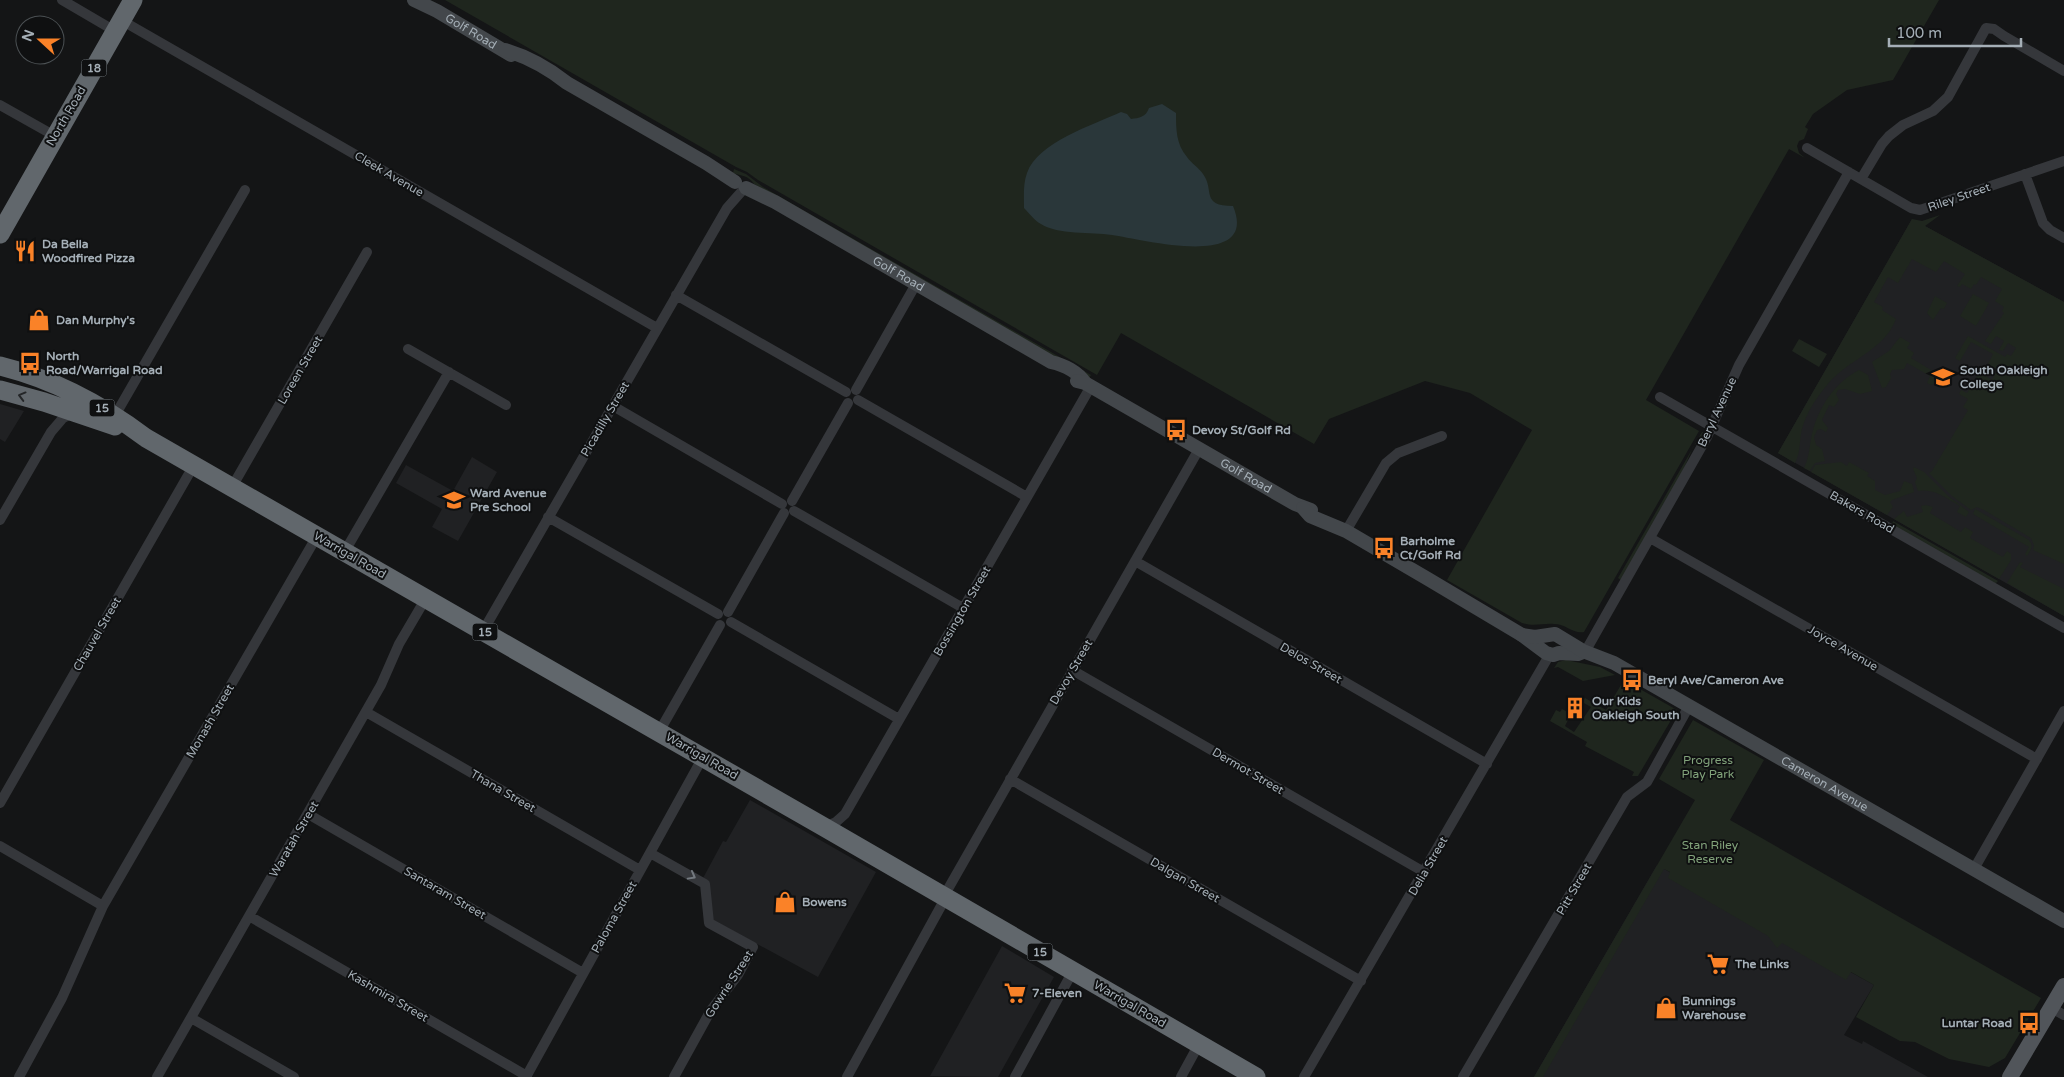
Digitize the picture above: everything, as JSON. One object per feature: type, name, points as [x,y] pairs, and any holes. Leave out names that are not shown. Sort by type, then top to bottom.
[{"type":"highway","name":"North Road","points":[[0,234],[133,0]]},
{"type":"highway","name":"Warrigal Road","points":[[0,366],[40,379],[194,465],[945,896],[1256,1077]]},
{"type":"highway","name":"Warrigal Road","points":[[0,390],[75,412],[113,420]]},
{"type":"main road","points":[[2010,1077],[2058,1012],[2064,986]]},
{"type":"street","name":"Cleek Avenue","points":[[62,0],[118,25],[656,328]]},
{"type":"street","name":"Golf Road","points":[[414,0],[505,50],[543,74],[567,83],[706,163],[739,186],[775,202],[1051,362],[1059,364],[1080,376],[1088,384],[1198,449],[1303,508],[1320,514],[1328,522],[1551,653]]},
{"type":"street","name":"Golf Road","points":[[424,0],[437,11]]},
{"type":"street","points":[[1861,179],[1889,136],[1903,125],[1933,111],[1948,97],[1986,28],[1994,28],[2004,36],[2064,71]]},
{"type":"street","points":[[0,105],[55,136]]},
{"type":"street","name":"Riley Street","points":[[1807,148],[1911,208],[1920,210],[2064,161]]},
{"type":"street","name":"Beryl Avenue","points":[[1584,652],[1707,437],[1739,366],[1849,172]]},
{"type":"street","points":[[2025,174],[2043,223],[2050,230],[2064,238]]},
{"type":"street","name":"Picadilly Street","points":[[483,631],[739,186]]},
{"type":"street","points":[[113,420],[245,190]]},
{"type":"street","name":"Loreen Street","points":[[232,487],[368,252]]},
{"type":"street","points":[[659,732],[916,284]]},
{"type":"street","points":[[676,295],[1027,497]]},
{"type":"street","points":[[408,349],[506,405]]},
{"type":"street","points":[[345,552],[449,372]]},
{"type":"street","name":"Bossington Street","points":[[824,827],[836,822],[845,814],[1027,497],[1088,384]]},
{"type":"street","name":"Bakers Road","points":[[1660,396],[2064,628]]},
{"type":"street","points":[[44,402],[54,420],[51,432]]},
{"type":"street","points":[[613,406],[963,608]]},
{"type":"street","points":[[0,520],[51,432],[63,418],[75,412]]},
{"type":"street","points":[[1346,531],[1386,463],[1398,454],[1442,436]]},
{"type":"street","name":"Devoy Street","points":[[847,1077],[1010,779],[1198,449]]},
{"type":"street","name":"Chauvel Street","points":[[0,803],[194,465]]},
{"type":"street","points":[[548,517],[899,719]]},
{"type":"street","name":"Monash Street","points":[[19,1077],[66,990],[104,906],[317,536]]},
{"type":"street","name":"Joyce Avenue","points":[[1650,538],[2036,759]]},
{"type":"street","name":"Delos Street","points":[[1135,561],[1487,764]]},
{"type":"street","name":"Waratah Street","points":[[157,1077],[366,712],[384,679],[399,644],[426,598]]},
{"type":"street","points":[[1522,635],[1555,634],[1563,639],[1564,646],[1551,653],[1542,644],[1548,635]]},
{"type":"street","name":"Cameron Avenue","points":[[1563,639],[1584,652],[1614,662],[2064,921]]},
{"type":"street","name":"Cameron Avenue","points":[[1551,653],[1578,654],[1584,652]]},
{"type":"street","name":"Delia Street","points":[[1304,1077],[1551,653]]},
{"type":"street","name":"Dermot Street","points":[[1072,670],[1424,872]]},
{"type":"street","name":"Pitt Street","points":[[1463,1077],[1627,797],[1648,782],[1689,706]]},
{"type":"street","points":[[1974,869],[2064,711]]},
{"type":"street","name":"Thana Street","points":[[366,712],[640,870]]},
{"type":"street","name":"Paloma Street","points":[[527,1076],[703,757]]},
{"type":"street","name":"Dalgan Street","points":[[1010,779],[1361,981]]},
{"type":"street","name":"Santaram Street","points":[[308,814],[583,973]]},
{"type":"street","points":[[0,846],[104,906]]},
{"type":"street","name":"Gowrie Street","points":[[650,852],[705,884],[710,923],[753,946],[738,975],[711,1010],[674,1077]]},
{"type":"street","name":"Kashmira Street","points":[[249,916],[527,1076]]},
{"type":"street","points":[[1014,1077],[1073,971]]},
{"type":"street","points":[[191,1018],[294,1077]]},
{"type":"street","points":[[1181,1077],[1199,1044]]},
{"type":"shaded area","points":[[1162,104],[1176,113],[1177,131],[1183,152],[1203,174],[1212,200],[1223,205],[1233,206],[1237,226],[1230,239],[1214,245],[1170,245],[1112,235],[1065,232],[1048,228],[1041,224],[1024,208],[1024,186],[1027,173],[1033,162],[1042,152],[1068,136],[1121,112],[1127,114],[1131,119],[1137,118],[1144,115],[1149,108]]},
{"type":"shaded area","name":"South Oakleigh College","points":[[1912,219],[2064,302],[2064,616],[1778,453]]},
{"type":"shaded area","points":[[0,404],[24,411],[5,442],[0,439]]},
{"type":"shaded area","name":"Ward Avenue Pre School","points":[[472,457],[497,472],[458,541],[432,527],[442,509],[396,483],[406,465],[453,491]]},
{"type":"shaded area","name":"Bowens","points":[[750,800],[876,872],[818,977],[713,920],[702,880],[723,841],[726,842]]},
{"type":"shaded area","name":"The Links","points":[[1657,865],[1874,985],[1844,1035],[1862,1044],[1863,1041],[1928,1077],[1534,1077]]},
{"type":"shaded area","points":[[1002,946],[1054,977],[998,1077],[930,1076]]},
{"type":"green space","points":[[445,0],[1939,0],[1893,80],[1847,90],[1813,114],[1805,127],[1808,129],[1804,139],[1799,141],[1797,146],[1799,153],[1805,158],[1789,149],[1646,400],[1699,431],[1584,632],[1580,632],[1558,624],[1531,625],[1522,623],[1447,580],[1532,430],[1470,393],[1425,381],[1329,419],[1314,444],[1121,333],[1097,375]]},
{"type":"green space","points":[[734,169],[746,174],[763,187],[1091,375],[1089,378],[754,184],[747,177],[733,173]]},
{"type":"green space","points":[[1940,215],[1925,226],[2064,302],[2064,564],[2033,550],[2034,545],[2031,538],[1984,510],[1977,507],[1971,510],[1952,496],[1929,473],[1968,410],[1963,407],[1968,399],[1959,394],[1961,390],[1967,393],[1979,372],[1992,380],[1997,370],[1988,364],[1993,354],[1971,342],[1960,361],[1955,358],[1968,336],[2005,357],[2007,354],[2011,356],[2016,348],[2008,343],[2003,351],[1999,350],[2004,341],[1996,336],[1991,344],[1985,341],[2004,313],[2002,311],[2004,307],[1995,301],[2002,289],[1981,277],[1971,289],[1962,284],[1960,287],[1957,286],[1965,274],[1944,261],[1936,272],[1912,259],[1898,283],[1888,277],[1874,302],[1883,307],[1882,310],[1896,319],[1890,330],[1874,347],[1836,376],[1819,395],[1804,423],[1795,463],[1778,453],[1912,219],[1922,221]]},
{"type":"green space","points":[[1973,294],[1989,303],[1976,326],[1960,316]]},
{"type":"green space","points":[[1935,296],[1947,303],[1933,320],[1927,313]]},
{"type":"green space","points":[[1900,337],[1910,343],[1907,348],[1914,353],[1911,358],[1941,376],[1938,382],[1931,385],[1927,383],[1930,376],[1907,363],[1904,369],[1892,370],[1891,378],[1886,387],[1882,388],[1872,362],[1889,351]]},
{"type":"green space","points":[[1799,339],[1827,354],[1819,367],[1792,351]]},
{"type":"green space","points":[[1859,370],[1868,375],[1872,391],[1860,394],[1845,389],[1838,390],[1836,394],[1839,400],[1834,407],[1829,405],[1822,420],[1828,428],[1826,432],[1821,429],[1817,430],[1814,437],[1816,445],[1822,449],[1825,461],[1815,463],[1810,471],[1804,468],[1815,424],[1823,405],[1842,381]]},
{"type":"green space","points":[[1702,432],[1704,432],[1703,435],[1694,446]]},
{"type":"green space","points":[[1692,449],[1683,471],[1621,580],[1618,578]]},
{"type":"green space","points":[[1841,462],[1847,466],[1849,462],[1869,473],[1867,476],[1875,481],[1875,490],[1885,495],[1900,491],[1904,481],[1912,484],[1914,492],[1892,500],[1890,502],[1893,507],[1887,515],[1811,472],[1815,465]]},
{"type":"green space","points":[[1914,467],[1924,472],[1948,496],[1969,512],[1966,517],[1957,512],[1960,506],[1945,497],[1935,492],[1918,491]]},
{"type":"green space","points":[[1921,506],[1933,507],[1930,513],[1961,532],[1965,527],[1973,532],[1970,538],[2003,557],[2007,551],[2011,554],[2011,560],[1999,579],[1894,519],[1904,511],[1907,517],[1923,512]]},
{"type":"green space","points":[[1975,509],[2029,540],[2032,546],[2027,556],[2025,554],[2029,547],[1973,514]]},
{"type":"green space","points":[[1893,521],[1998,581],[1995,584],[1892,525]]},
{"type":"green space","points":[[2020,562],[2023,563],[2020,567],[2064,589],[2064,616],[2007,583]]},
{"type":"green space","points":[[1566,660],[1600,667],[1615,675],[1583,681],[1558,667],[1554,668],[1558,662]]},
{"type":"green space","name":"Progress Play Park","points":[[1624,680],[1677,710],[1638,776],[1632,776],[1634,772],[1585,746],[1587,742],[1550,721],[1556,710],[1560,712],[1562,709],[1571,714],[1565,726],[1574,732],[1591,707],[1582,702],[1585,698],[1606,710]]},
{"type":"green space","name":"Stan Riley Reserve","points":[[1693,720],[1764,760],[1730,820],[2041,998],[2005,1058],[1989,1067],[1949,1059],[1915,1042],[1900,1041],[1856,1017],[1874,985],[1851,972],[1846,980],[1782,943],[1777,948],[1768,936],[1668,878],[1670,872],[1664,869],[1543,1077],[1534,1077],[1695,800],[1659,779]]},
{"type":"place","name":"Da Bella Woodfired Pizza","points":[[25,251]]},
{"type":"place","name":"Dan Murphy's","points":[[39,320]]},
{"type":"place","name":"North Road/Warrigal Road","points":[[30,363]]},
{"type":"place","name":"South Oakleigh College","points":[[1943,377]]},
{"type":"place","name":"Devoy St/Golf Rd","points":[[1176,430]]},
{"type":"place","name":"Ward Avenue Pre School","points":[[454,500]]},
{"type":"place","name":"Barholme Ct/Golf Rd","points":[[1384,548]]},
{"type":"place","name":"Beryl Ave/Cameron Ave","points":[[1632,680]]},
{"type":"place","name":"Our Kids Oakleigh South","points":[[1575,708]]},
{"type":"place","name":"Bowens","points":[[785,902]]},
{"type":"place","name":"The Links","points":[[1718,964]]},
{"type":"place","name":"7-Eleven","points":[[1015,993]]},
{"type":"place","name":"Bunnings Warehouse","points":[[1666,1008]]},
{"type":"place","name":"Luntar Road","points":[[2029,1023]]}]
